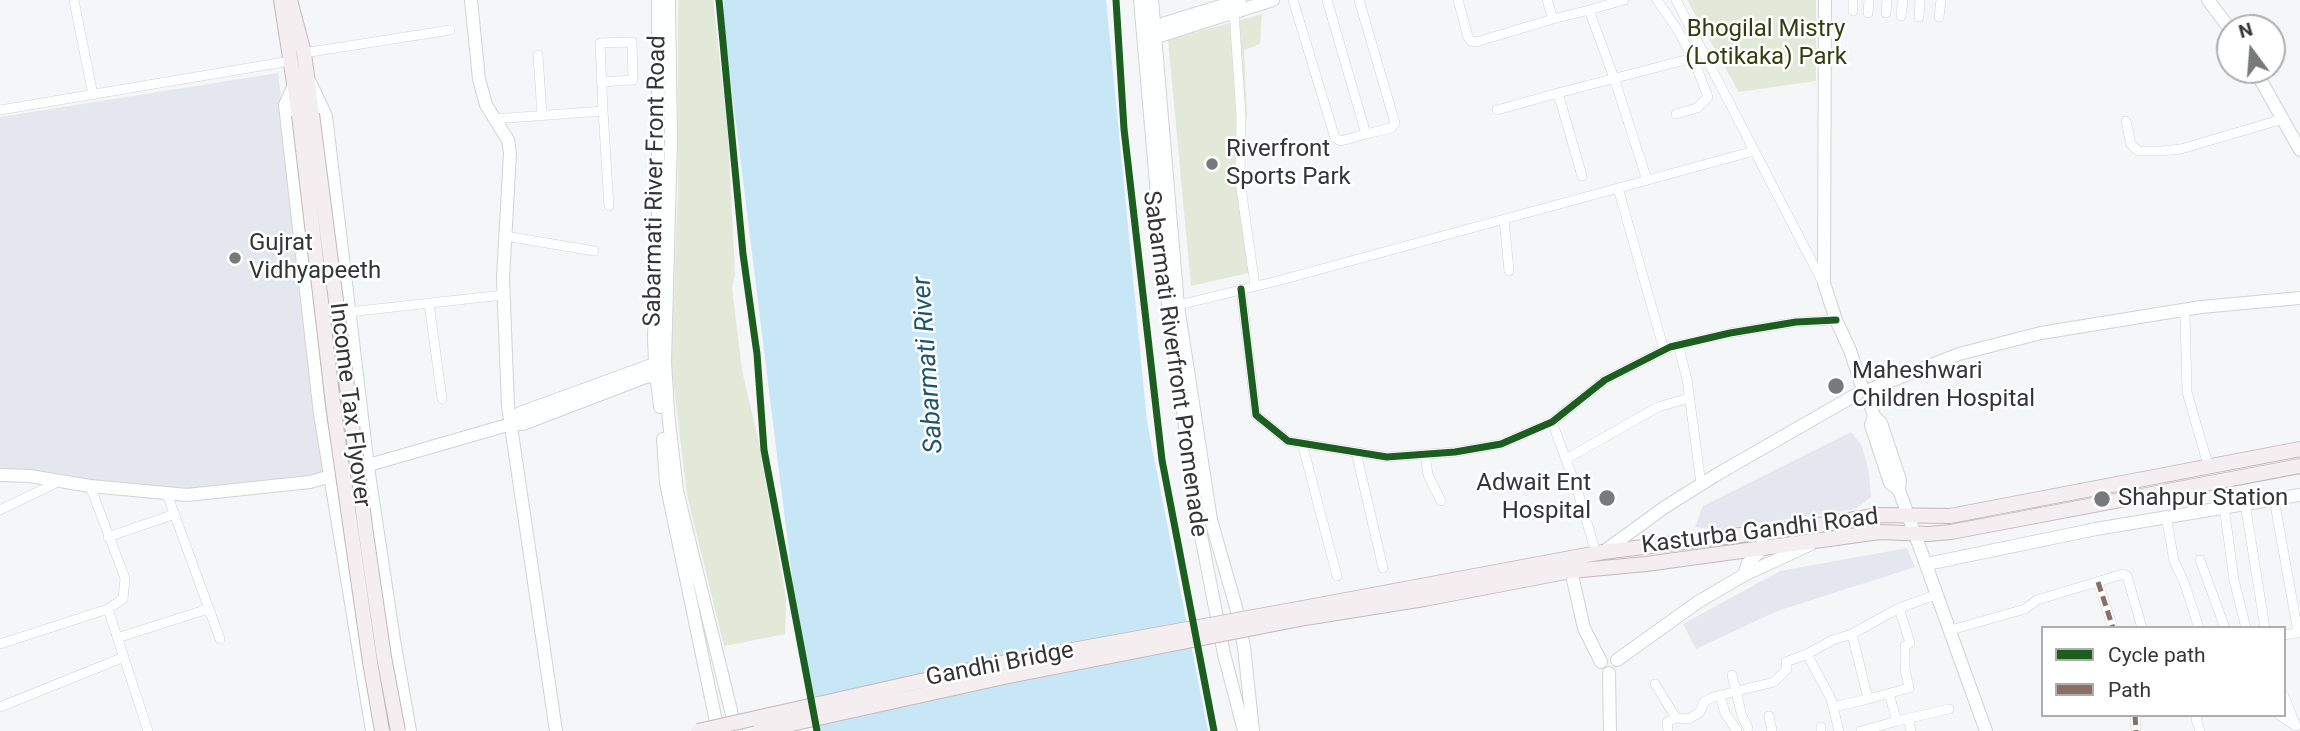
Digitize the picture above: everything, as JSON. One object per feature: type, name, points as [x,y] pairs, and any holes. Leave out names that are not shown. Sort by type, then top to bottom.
[{"type":"main road","points":[[281,0],[290,61],[301,81]]},
{"type":"main road","points":[[290,0],[304,53],[301,81]]},
{"type":"main road","name":"Income Tax Flyover","points":[[301,81],[384,657],[398,731]]},
{"type":"main road","name":"Income Tax Flyover","points":[[306,114],[332,402],[382,731]]},
{"type":"main road","name":"Kasturba Gandhi Road","points":[[1304,613],[1600,553],[1879,515],[1950,516],[2300,449]]},
{"type":"main road","name":"Kasturba Gandhi Road","points":[[1304,613],[1411,601],[1571,571],[1646,564],[1880,532],[1951,532],[2300,466]]},
{"type":"main road","name":"Gandhi Bridge","points":[[698,731],[1001,663],[1304,613]]},
{"type":"main road","name":"Gandhi Bridge","points":[[759,731],[1304,613]]},
{"type":"street","points":[[471,0],[479,79],[486,105],[508,140],[510,153],[503,295],[511,424],[556,731]]},
{"type":"street","name":"Sabarmati River Front Road","points":[[0,475],[30,476],[167,495],[292,485],[368,467],[511,424],[520,413],[660,368],[658,0]]},
{"type":"street","points":[[669,0],[671,139],[660,368],[667,483],[718,731]]},
{"type":"street","points":[[1140,0],[1149,34],[1173,306],[1198,520],[1224,654],[1244,731]]},
{"type":"street","points":[[1149,34],[1152,0]]},
{"type":"street","points":[[1149,34],[1240,0]]},
{"type":"street","points":[[1149,34],[1273,0]]},
{"type":"street","points":[[1293,0],[1335,138],[1341,141],[1391,128],[1395,123],[1359,0]]},
{"type":"street","points":[[1327,0],[1366,134]]},
{"type":"street","points":[[1458,0],[1471,41],[1624,0]]},
{"type":"street","points":[[1547,0],[1553,19]]},
{"type":"street","points":[[1657,0],[1693,58],[1708,97],[1697,108],[1676,114]]},
{"type":"street","points":[[1675,0],[1824,283],[1874,416],[1871,425],[1890,483],[1899,490],[1986,731]]},
{"type":"street","points":[[1824,283],[1825,0]]},
{"type":"street","points":[[1853,0],[1853,11]]},
{"type":"street","points":[[1868,13],[1869,0]]},
{"type":"street","points":[[1886,13],[1887,0]]},
{"type":"street","points":[[1901,16],[1903,0]]},
{"type":"street","points":[[1919,17],[1920,0]]},
{"type":"street","points":[[1939,17],[1941,0]]},
{"type":"street","points":[[2208,0],[2219,14]]},
{"type":"street","points":[[74,1],[93,94]]},
{"type":"street","points":[[1589,10],[1647,180]]},
{"type":"street","points":[[1234,12],[1241,116],[1240,181],[1255,286]]},
{"type":"street","points":[[304,53],[450,30]]},
{"type":"street","points":[[601,82],[633,80],[632,42],[600,43],[601,82],[609,206]]},
{"type":"street","points":[[538,55],[542,116]]},
{"type":"street","points":[[1497,110],[1693,58]]},
{"type":"street","points":[[0,110],[290,61]]},
{"type":"street","points":[[372,731],[320,414],[285,105],[301,81],[326,116],[368,467],[410,731]]},
{"type":"street","points":[[2263,84],[2300,150]]},
{"type":"street","points":[[1558,93],[1582,176]]},
{"type":"street","points":[[494,119],[603,111]]},
{"type":"street","points":[[2126,121],[2131,144],[2138,151],[2162,151],[2181,149],[2283,120]]},
{"type":"street","points":[[1173,306],[1754,151]]},
{"type":"street","points":[[1618,188],[1664,350]]},
{"type":"street","points":[[1504,219],[1509,271]]},
{"type":"street","points":[[505,236],[594,251]]},
{"type":"street","points":[[1241,289],[1256,415],[1288,441],[1387,457],[1455,452],[1501,444],[1552,422],[1605,380],[1678,345],[1756,329],[1836,320]]},
{"type":"street","points":[[349,312],[503,295]]},
{"type":"street","points":[[1552,422],[1600,553],[1701,484],[1866,395],[1959,354],[2041,333],[2201,307],[2300,298]]},
{"type":"street","points":[[429,303],[442,400]]},
{"type":"street","points":[[1620,550],[1718,479],[1866,395],[1961,360],[2032,342],[2185,316],[2300,305]]},
{"type":"street","points":[[1173,306],[1211,520],[1236,607],[1244,647],[1253,731]]},
{"type":"street","points":[[2185,316],[2187,392],[2208,466]]},
{"type":"street","points":[[1678,345],[1687,379],[1701,484]]},
{"type":"street","points":[[660,368],[677,491],[736,731]]},
{"type":"street","points":[[1566,459],[1658,407],[1689,398]]},
{"type":"street","points":[[1302,443],[1337,576]]},
{"type":"street","points":[[1356,452],[1383,568]]},
{"type":"street","points":[[1425,454],[1428,475],[1441,502]]},
{"type":"street","points":[[0,510],[58,481]]},
{"type":"street","points":[[0,644],[108,609],[123,598],[125,578],[90,486]]},
{"type":"street","points":[[167,495],[220,639]]},
{"type":"street","points":[[1927,564],[2166,516],[2300,495]]},
{"type":"street","points":[[2274,499],[2298,634]]},
{"type":"street","points":[[2245,503],[2265,626]]},
{"type":"street","points":[[2224,506],[2234,580],[2246,626]]},
{"type":"street","points":[[108,537],[175,514]]},
{"type":"street","points":[[2166,516],[2174,561],[2198,626]]},
{"type":"street","points":[[1744,575],[1748,563],[1762,549],[1761,533]]},
{"type":"street","points":[[1610,731],[1605,667],[1607,656],[1617,660],[1698,602],[1744,575],[1815,542]]},
{"type":"street","points":[[2200,560],[2224,626]]},
{"type":"street","points":[[1571,571],[1584,628],[1605,667]]},
{"type":"street","points":[[1951,630],[2025,609],[2037,600],[2123,574],[2127,576],[2141,626]]},
{"type":"street","points":[[2098,582],[2112,626]]},
{"type":"street","points":[[1668,731],[1667,722],[1676,718],[1689,719],[1700,712],[1704,702],[1720,695],[1774,682],[1787,669],[1786,662],[1852,634],[1899,608],[1938,594]]},
{"type":"street","points":[[1833,707],[1909,688],[1905,669],[1905,646],[1910,643],[1899,608]]},
{"type":"street","points":[[108,609],[148,731]]},
{"type":"street","points":[[117,638],[208,609]]},
{"type":"street","points":[[1852,634],[1868,699]]},
{"type":"street","points":[[1807,654],[1833,707],[1839,731]]},
{"type":"street","points":[[0,707],[124,657]]},
{"type":"street","points":[[1732,676],[1742,716],[1748,728]]},
{"type":"street","points":[[1655,684],[1676,718]]},
{"type":"street","points":[[1889,694],[1897,721]]},
{"type":"street","points":[[1720,695],[1725,713],[1737,731]]},
{"type":"street","points":[[2286,701],[2298,728]]},
{"type":"street","points":[[1861,731],[1949,709]]},
{"type":"street","points":[[1769,716],[1772,731]]},
{"type":"street","points":[[2282,717],[2298,728]]},
{"type":"street","points":[[1908,718],[1911,731]]},
{"type":"shaded area","points":[[278,73],[324,475],[229,487],[170,489],[91,483],[0,469],[0,117]]},
{"type":"shaded area","points":[[1851,432],[1862,446],[1869,473],[1871,497],[1855,509],[1715,530],[1695,527],[1703,506]]},
{"type":"shaded area","points":[[1907,548],[1915,567],[1777,611],[1696,649],[1683,624],[1780,571]]},
{"type":"green space","points":[[678,0],[713,0],[728,134],[735,275],[732,288],[742,370],[759,443],[786,599],[785,634],[724,646],[687,495],[671,362],[678,189]]},
{"type":"green space","name":"Bhogilal Mistry (Lotikaka) Park","points":[[1687,0],[1816,0],[1816,81],[1739,92]]},
{"type":"green space","name":"Riverfront Sports Park","points":[[1262,14],[1260,44],[1244,50],[1247,115],[1244,137],[1245,191],[1257,271],[1191,286],[1168,40]]},
{"type":"water","name":"Sabarmati River","points":[[724,0],[1106,0],[1147,422],[1208,731],[820,731],[793,584],[724,27]]},
{"type":"marked path","points":[[2098,582],[2112,626]]},
{"type":"marked path","points":[[2135,717],[2136,731]]},
{"type":"cycle path","points":[[719,0],[743,254],[757,354],[764,450],[817,731]]},
{"type":"cycle path","name":"Sabarmati Riverfront Promenade","points":[[1116,0],[1124,129],[1162,460],[1214,731]]},
{"type":"cycle path","points":[[1241,289],[1256,415],[1288,441],[1387,457],[1455,452],[1501,444],[1552,422],[1605,380],[1670,347],[1796,322],[1836,320]]},
{"type":"place","name":"Riverfront Sports Park","points":[[1212,164]]},
{"type":"place","name":"Gujrat Vidhyapeeth","points":[[235,258]]},
{"type":"place","name":"Maheshwari Children Hospital","points":[[1836,386]]},
{"type":"place","name":"Adwait Ent Hospital","points":[[1607,498]]},
{"type":"place","name":"Shahpur Station","points":[[2102,499]]}]
